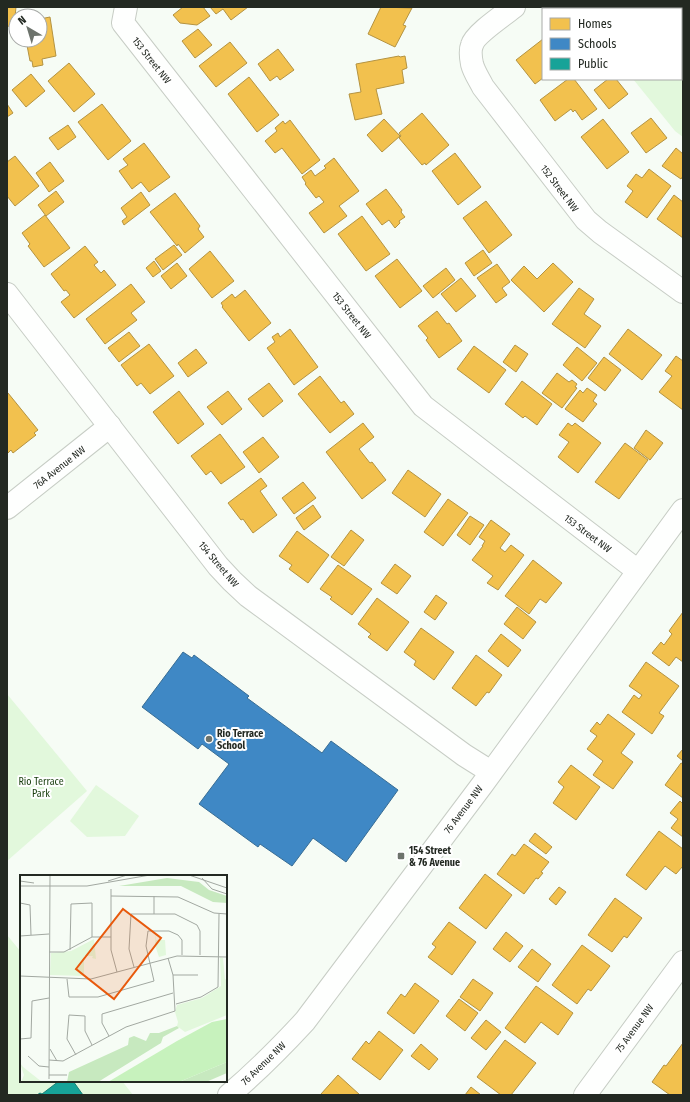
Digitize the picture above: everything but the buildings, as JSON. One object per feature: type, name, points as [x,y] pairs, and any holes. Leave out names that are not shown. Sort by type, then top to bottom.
[{"type":"street","name":"153 Street NW","points":[[126,7],[123,22],[423,406],[638,571]]},
{"type":"street","name":"152 Street NW","points":[[514,7],[476,37],[472,44],[472,64],[483,86],[586,220],[600,232],[683,292]]},
{"type":"street","name":"154 Street NW","points":[[7,294],[218,566],[232,581],[248,596],[464,755],[491,772]]},
{"type":"street","name":"76A Avenue NW","points":[[7,508],[110,426]]},
{"type":"street","name":"76 Avenue NW","points":[[229,1095],[249,1078],[305,1021],[491,772],[683,510]]},
{"type":"street","name":"75 Avenue NW","points":[[585,1095],[683,962]]},
{"type":"green space","points":[[683,34],[683,137],[675,131],[634,80],[682,80]]},
{"type":"green space","name":"Rio Terrace Park","points":[[7,694],[87,791],[7,861]]},
{"type":"green space","points":[[96,785],[139,816],[125,836],[87,837],[70,821]]},
{"type":"green space","points":[[7,935],[20,951],[20,1082],[123,1082],[133,1095],[7,1095]]},
{"type":"place","name":"Rio Terrace School","points":[[209,739]]},
{"type":"place","name":"154 Street & 76 Avenue","points":[[401,856]]}]
